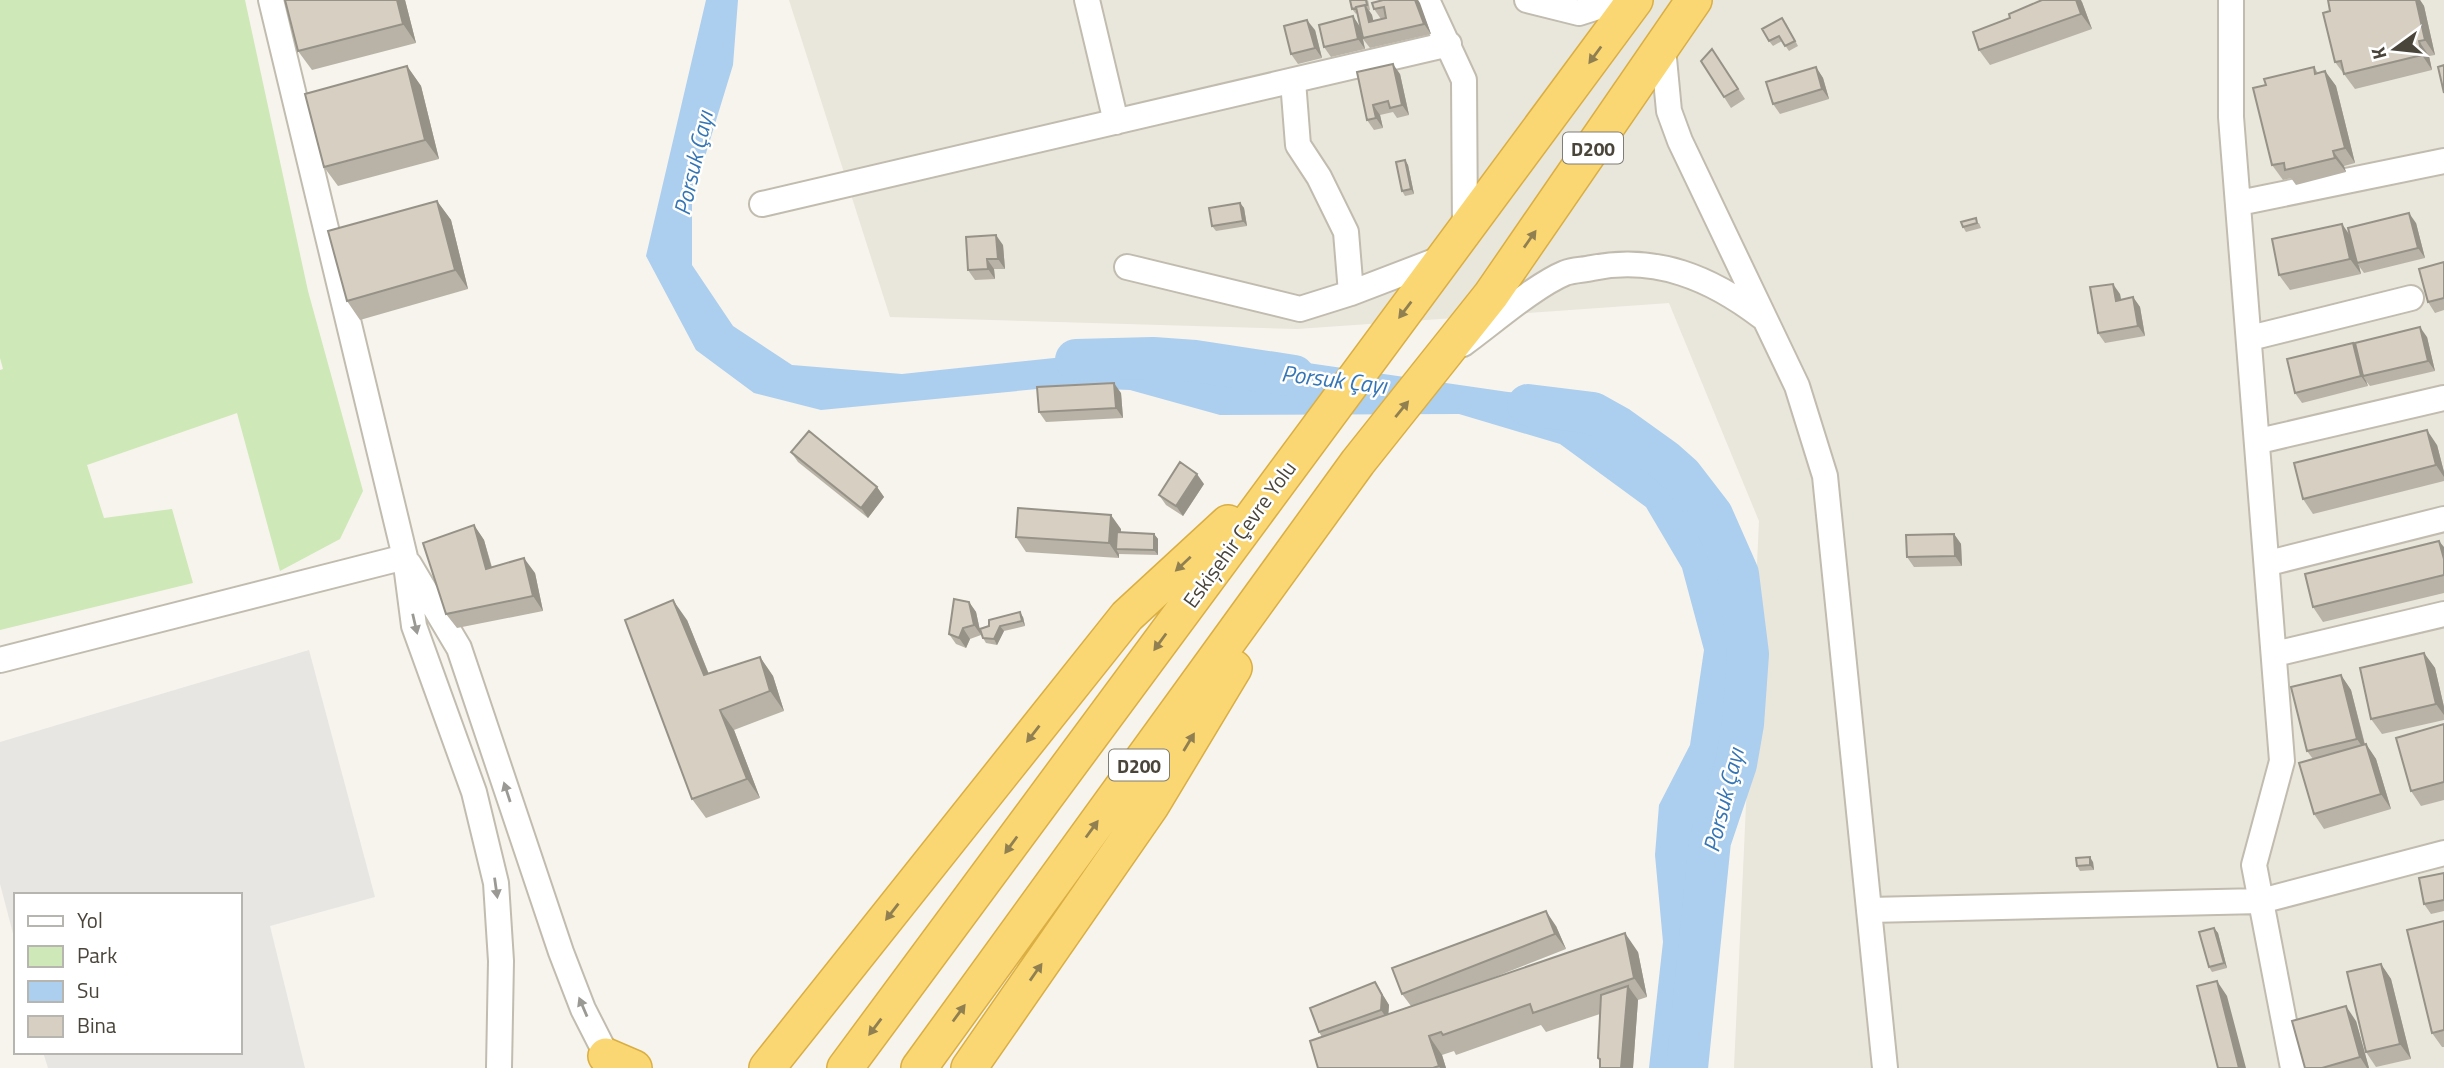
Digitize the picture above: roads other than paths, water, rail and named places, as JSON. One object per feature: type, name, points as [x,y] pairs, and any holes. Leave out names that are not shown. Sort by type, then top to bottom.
[{"type":"highway","name":"Eskişehir Çevre Yolu","points":[[845,1068],[1635,0]]},
{"type":"highway","name":"D200","points":[[919,1068],[1358,462],[1491,295],[1694,0]]},
{"type":"highway","points":[[969,1068],[1151,806],[1358,462]]},
{"type":"highway","points":[[766,1067],[1126,616],[1287,468]]},
{"type":"street","points":[[271,0],[405,557],[414,626],[474,792],[496,883],[501,961],[499,1068]]},
{"type":"street","points":[[1087,0],[1115,122]]},
{"type":"street","points":[[1127,267],[1300,309],[1351,293],[1455,244],[1464,80],[1427,0]]},
{"type":"street","points":[[1527,0],[1579,13],[1620,0]]},
{"type":"street","points":[[2231,0],[2231,117],[2283,761],[2254,865],[2293,1068]]},
{"type":"street","points":[[762,204],[1449,44]]},
{"type":"street","points":[[1663,48],[1669,110],[1680,141],[1769,322],[1797,386],[1825,476],[1885,1068]]},
{"type":"street","points":[[1293,81],[1298,145],[1319,177],[1346,232],[1351,293]]},
{"type":"street","points":[[2239,203],[2444,161]]},
{"type":"street","points":[[1440,361],[1565,274],[1607,265],[1644,264],[1678,270],[1732,294],[1769,322]]},
{"type":"street","points":[[2250,338],[2410,298]]},
{"type":"street","points":[[2259,441],[2444,398]]},
{"type":"street","points":[[2269,563],[2444,519]]},
{"type":"street","points":[[0,660],[405,557]]},
{"type":"street","points":[[405,557],[459,648],[561,952],[618,1064]]},
{"type":"street","points":[[2275,654],[2444,614]]},
{"type":"street","points":[[1869,910],[2261,901],[2444,853]]},
{"type":"water","points":[[706,0],[738,0],[733,65],[692,199],[692,265],[733,326],[792,365],[902,374],[1112,352],[1187,370],[1294,361],[1508,392],[1552,395],[1625,435],[1699,513],[1733,565],[1743,750],[1693,848],[1704,936],[1691,1068],[1649,1068],[1663,942],[1655,855],[1659,805],[1690,745],[1704,650],[1682,568],[1646,507],[1560,444],[1459,414],[1220,415],[1130,390],[1058,387],[821,410],[754,393],[696,350],[646,256]]},
{"type":"waterway","name":"Porsuk Çayı","points":[[1076,360],[1153,358],[1195,361],[1294,376]]},
{"type":"waterway","name":"Porsuk Çayı","points":[[1528,405],[1593,413],[1618,427],[1664,460],[1682,476],[1712,515],[1738,574],[1748,654],[1743,724],[1736,764],[1710,841],[1687,1068]]}]
